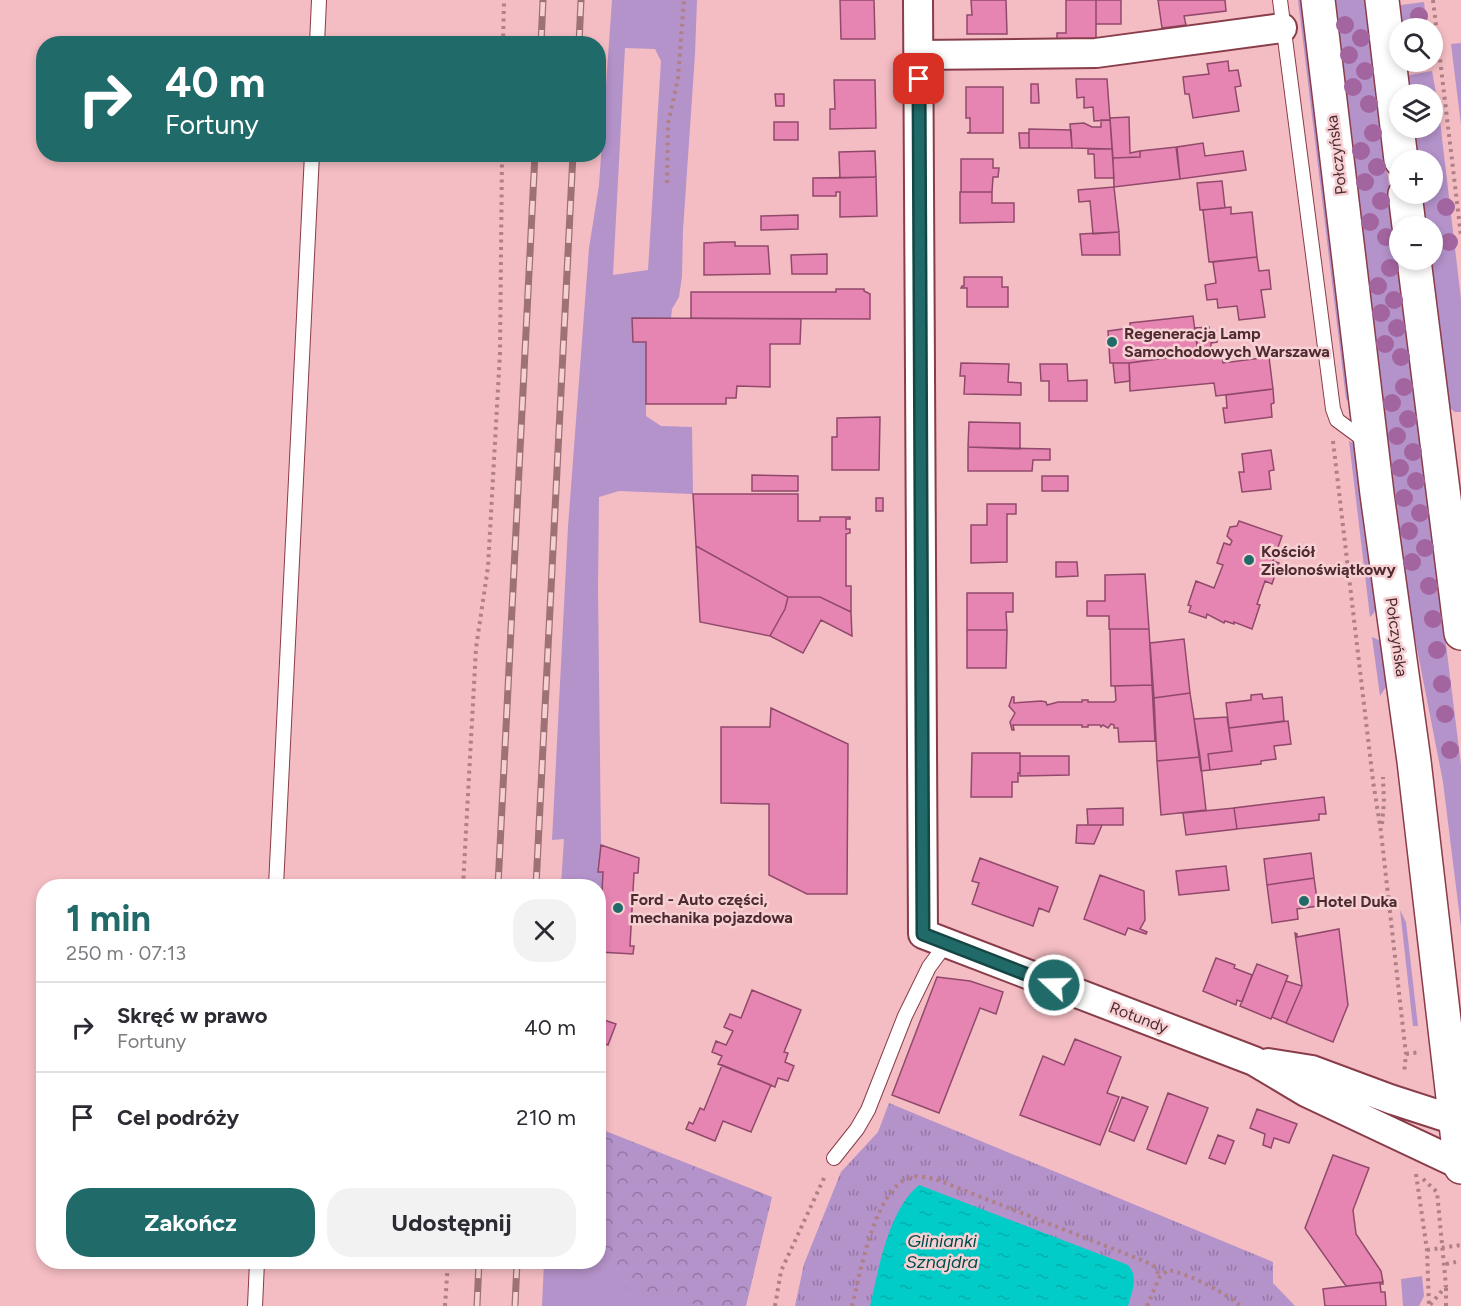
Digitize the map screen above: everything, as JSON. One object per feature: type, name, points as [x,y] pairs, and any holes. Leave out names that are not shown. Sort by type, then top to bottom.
[{"type":"main road","name":"Połczyńska","points":[[1318,0],[1372,446],[1414,761],[1458,1121],[1461,1166]]},
{"type":"main road","points":[[1382,0],[1400,150]]},
{"type":"main road","points":[[1415,270],[1461,633]]},
{"type":"street","points":[[918,0],[935,939]]},
{"type":"street","points":[[919,55],[1096,53],[1282,28]]},
{"type":"street","name":"Rotundy","points":[[935,939],[1254,1061],[1306,1092],[1461,1166]]},
{"type":"street","name":"Rotundy","points":[[1254,1061],[1312,1070],[1458,1121]]},
{"type":"lane","points":[[317,36],[319,0]]},
{"type":"lane","points":[[1280,0],[1320,325],[1333,409],[1337,420],[1372,446]]},
{"type":"lane","points":[[276,879],[312,162]]},
{"type":"lane","points":[[834,1158],[857,1129],[868,1110],[905,1016],[929,967],[935,939]]},
{"type":"lane","points":[[255,1306],[257,1269]]},
{"type":"path","points":[[503,36],[504,0]]},
{"type":"path","points":[[668,183],[668,124],[678,78],[684,0]]},
{"type":"path","points":[[1433,0],[1461,236]]},
{"type":"path","points":[[463,879],[476,648],[488,567],[500,353],[502,162]]},
{"type":"path","points":[[1337,420],[1332,442],[1381,832],[1406,1054],[1403,1069]]},
{"type":"path","points":[[1404,1037],[1415,1036]]},
{"type":"path","points":[[1406,1054],[1419,1052]]},
{"type":"path","points":[[775,1306],[781,1270],[834,1158]]},
{"type":"path","points":[[1429,1306],[1427,1250],[1415,1171],[1437,1192],[1446,1264],[1446,1306]]},
{"type":"path","points":[[852,1306],[871,1232],[885,1201],[898,1184],[912,1176],[935,1179],[1139,1259],[1153,1265],[1160,1276]]},
{"type":"path","points":[[1427,1250],[1461,1245]]},
{"type":"path","points":[[1446,1264],[1455,1262]]},
{"type":"path","points":[[445,1306],[448,1269]]},
{"type":"path","points":[[1147,1306],[1160,1276],[1168,1270],[1181,1273],[1209,1286],[1241,1306]]},
{"type":"path","points":[[1429,1306],[1446,1286]]},
{"type":"green space","points":[[612,0],[697,0],[679,297],[672,309],[671,318],[632,319],[633,342],[646,342],[646,416],[661,426],[692,427],[693,494],[619,491],[599,497],[601,845],[598,871],[603,872],[603,879],[561,879],[564,839],[552,840],[568,527],[589,248],[601,162],[606,162],[606,85]],"holes":[[[625,48],[655,49],[661,61],[648,270],[613,275]]]},
{"type":"green space","points":[[1298,0],[1303,0],[1349,401],[1346,399]]},
{"type":"green space","points":[[1333,0],[1366,0],[1389,185],[1389,204],[1391,204],[1393,216],[1389,216],[1389,270],[1400,270],[1461,765],[1461,927],[1443,782],[1404,582]]},
{"type":"green space","points":[[1424,2],[1426,18],[1398,18],[1397,9],[1401,5]]},
{"type":"green space","points":[[1461,43],[1461,125],[1451,44]]},
{"type":"green space","points":[[1432,72],[1434,84],[1407,84],[1406,79],[1410,75]]},
{"type":"green space","points":[[1413,138],[1442,138],[1461,299],[1461,412],[1455,412],[1447,406],[1429,270],[1443,270],[1443,216],[1423,216],[1421,204],[1443,204],[1443,150],[1415,150]]},
{"type":"green space","points":[[1349,441],[1355,444],[1379,600],[1370,617]]},
{"type":"green space","points":[[1372,637],[1381,641],[1390,681],[1380,696]]},
{"type":"green space","points":[[1400,910],[1406,922],[1418,1026],[1413,1026]]},
{"type":"green space","points":[[889,1103],[1273,1262],[1273,1283],[1295,1306],[795,1306],[804,1264],[841,1172],[878,1132]]},
{"type":"green space","points":[[606,1131],[772,1197],[746,1306],[703,1306],[628,1290],[606,1269]]},
{"type":"green space","points":[[606,1267],[703,1306],[542,1306],[544,1269]]},
{"type":"green space","points":[[1422,1276],[1424,1296],[1419,1306],[1403,1306],[1401,1279]]},
{"type":"water","name":"Glinianki Sznajdra","points":[[919,1185],[1128,1265],[1134,1279],[1128,1306],[870,1306],[881,1258],[892,1225],[908,1196]]},
{"type":"building","points":[[840,0],[874,0],[875,39],[841,39]]},
{"type":"building","points":[[971,0],[1006,0],[1007,34],[967,34],[967,15],[972,15]]},
{"type":"building","points":[[1066,0],[1096,0],[1096,46],[1057,47],[1057,33],[1066,33]]},
{"type":"building","points":[[1096,0],[1121,0],[1121,24],[1096,24]]},
{"type":"building","points":[[1158,0],[1225,0],[1226,11],[1184,16],[1186,25],[1162,28]]},
{"type":"building","points":[[1228,61],[1229,71],[1238,70],[1241,86],[1235,87],[1239,111],[1193,118],[1189,94],[1185,94],[1183,77],[1209,74],[1207,64]]},
{"type":"building","points":[[1076,79],[1107,79],[1110,120],[1094,121],[1093,107],[1084,108],[1084,97],[1077,98]]},
{"type":"building","points":[[834,80],[875,80],[876,128],[830,129],[830,109],[835,109]]},
{"type":"building","points":[[1031,84],[1038,84],[1039,103],[1031,103]]},
{"type":"building","points":[[966,87],[1003,87],[1003,133],[967,133],[970,132],[970,118],[966,118]]},
{"type":"building","points":[[775,94],[784,94],[784,106],[776,106]]},
{"type":"building","points":[[1129,117],[1130,153],[1140,151],[1140,157],[1113,158],[1110,118]]},
{"type":"building","points":[[1101,120],[1110,120],[1112,149],[1072,148],[1070,124],[1084,123],[1092,127],[1101,127]]},
{"type":"building","points":[[774,122],[798,122],[798,140],[774,140]]},
{"type":"building","points":[[1029,129],[1071,130],[1072,148],[1029,148]]},
{"type":"building","points":[[1019,133],[1029,133],[1029,148],[1020,148]]},
{"type":"building","points":[[1203,143],[1205,156],[1243,151],[1246,170],[1180,179],[1177,147]]},
{"type":"building","points":[[1176,147],[1180,179],[1114,187],[1113,158],[1140,157],[1140,151]]},
{"type":"building","points":[[1088,149],[1112,149],[1114,178],[1095,178],[1094,154],[1088,154]]},
{"type":"building","points":[[875,151],[876,177],[840,178],[839,152]]},
{"type":"building","points":[[961,159],[993,159],[993,168],[999,168],[998,177],[993,177],[992,192],[961,192]]},
{"type":"building","points":[[876,177],[877,216],[840,217],[840,192],[836,192],[836,196],[813,196],[813,178]]},
{"type":"building","points":[[1222,181],[1225,208],[1200,210],[1197,183]]},
{"type":"building","points":[[1114,187],[1119,232],[1093,234],[1090,201],[1079,202],[1078,190]]},
{"type":"building","points":[[960,192],[992,192],[992,203],[1014,203],[1014,222],[960,223]]},
{"type":"building","points":[[1231,207],[1231,214],[1252,212],[1257,257],[1209,262],[1203,210]]},
{"type":"building","points":[[798,215],[798,229],[761,230],[761,216]]},
{"type":"building","points":[[1119,232],[1120,255],[1082,255],[1080,234]]},
{"type":"building","points":[[735,242],[735,246],[768,246],[770,274],[704,275],[704,243]]},
{"type":"building","points":[[827,254],[827,274],[792,274],[791,255]]},
{"type":"building","points":[[1257,257],[1259,271],[1269,270],[1271,289],[1261,290],[1265,317],[1239,320],[1237,306],[1218,308],[1217,299],[1207,300],[1205,285],[1216,283],[1213,262]]},
{"type":"building","points":[[964,277],[1002,277],[1002,287],[1008,287],[1008,307],[967,307],[967,288],[961,288],[964,286]]},
{"type":"building","points":[[836,289],[864,289],[870,294],[870,319],[691,318],[691,292],[836,292]]},
{"type":"building","points":[[1193,316],[1198,353],[1129,363],[1110,363],[1108,331],[1130,328],[1130,323]]},
{"type":"building","points":[[632,318],[801,319],[800,344],[770,344],[770,387],[737,386],[736,398],[726,398],[726,404],[646,404],[646,342],[633,342]]},
{"type":"building","points":[[1209,327],[1210,332],[1216,331],[1217,342],[1211,343],[1211,348],[1198,350],[1195,328]]},
{"type":"building","points":[[1221,351],[1223,363],[1269,357],[1273,389],[1216,396],[1214,383],[1130,391],[1129,363]]},
{"type":"building","points":[[961,363],[1009,364],[1008,382],[1021,383],[1021,395],[964,394],[965,376],[960,376]]},
{"type":"building","points":[[1113,363],[1129,363],[1130,381],[1115,383]]},
{"type":"building","points":[[1040,364],[1067,364],[1068,381],[1087,380],[1087,401],[1049,401],[1049,381],[1041,381]]},
{"type":"building","points":[[1273,389],[1272,417],[1225,423],[1223,408],[1227,408],[1226,395]]},
{"type":"building","points":[[880,417],[879,470],[832,470],[832,437],[837,437],[837,418]]},
{"type":"building","points":[[969,422],[1020,423],[1020,449],[968,447]]},
{"type":"building","points":[[968,447],[1050,449],[1050,460],[1033,460],[1032,471],[968,471]]},
{"type":"building","points":[[1271,450],[1274,470],[1269,471],[1271,489],[1242,492],[1239,472],[1244,472],[1242,454]]},
{"type":"building","points":[[752,475],[798,476],[798,491],[752,491]]},
{"type":"building","points":[[1042,476],[1068,476],[1068,491],[1042,491]]},
{"type":"building","points":[[693,494],[798,494],[798,521],[820,521],[820,517],[850,517],[846,519],[846,529],[850,529],[850,533],[846,534],[846,586],[851,586],[851,612],[820,597],[788,597],[696,546]]},
{"type":"building","points":[[876,498],[883,498],[883,511],[876,511]]},
{"type":"building","points":[[987,504],[1016,504],[1016,514],[1007,514],[1007,562],[971,563],[971,525],[987,525]]},
{"type":"building","points":[[1239,521],[1282,536],[1273,561],[1279,563],[1272,584],[1265,581],[1252,629],[1234,622],[1234,624],[1225,621],[1224,623],[1207,614],[1206,618],[1189,612],[1191,606],[1188,605],[1196,581],[1214,588],[1223,565],[1217,563],[1224,543],[1230,545],[1232,541],[1227,536],[1230,527],[1237,526]]},
{"type":"building","points":[[696,546],[788,597],[785,609],[770,636],[700,622]]},
{"type":"building","points":[[1056,562],[1077,562],[1078,576],[1056,577]]},
{"type":"building","points":[[1145,574],[1149,629],[1109,629],[1109,616],[1087,616],[1087,601],[1105,601],[1105,575]]},
{"type":"building","points":[[967,593],[1013,593],[1013,612],[1006,612],[1007,630],[967,630]]},
{"type":"building","points":[[788,597],[820,597],[851,612],[852,636],[821,620],[803,653],[770,636],[785,609]]},
{"type":"building","points":[[1110,629],[1149,629],[1152,685],[1111,686]]},
{"type":"building","points":[[967,630],[1007,630],[1006,668],[967,668]]},
{"type":"building","points":[[1184,639],[1190,693],[1154,698],[1150,643]]},
{"type":"building","points":[[1152,685],[1155,741],[1119,742],[1118,728],[1114,728],[1111,724],[1108,728],[1103,725],[1101,727],[1100,725],[1088,725],[1088,727],[1082,727],[1082,725],[1013,725],[1014,730],[1012,730],[1010,722],[1015,713],[1009,706],[1012,697],[1014,697],[1014,703],[1041,701],[1046,702],[1047,705],[1058,702],[1082,702],[1082,700],[1114,702],[1116,700],[1115,686]]},
{"type":"building","points":[[1190,693],[1200,757],[1157,761],[1154,698]]},
{"type":"building","points":[[1262,694],[1263,699],[1282,697],[1284,721],[1229,728],[1226,703],[1251,700],[1251,695]]},
{"type":"building","points":[[771,708],[848,744],[847,894],[807,894],[769,875],[769,804],[721,803],[721,727],[770,727]]},
{"type":"building","points":[[1227,717],[1232,751],[1208,754],[1210,770],[1201,771],[1194,719]]},
{"type":"building","points":[[1288,721],[1291,744],[1274,746],[1276,759],[1261,761],[1261,764],[1210,770],[1208,754],[1232,751],[1229,728]]},
{"type":"building","points":[[972,753],[1020,753],[1020,773],[1018,773],[1018,782],[1012,782],[1012,797],[971,797]]},
{"type":"building","points":[[1020,756],[1069,756],[1069,775],[1020,776]]},
{"type":"building","points":[[1200,757],[1206,810],[1161,815],[1157,761]]},
{"type":"building","points":[[1324,797],[1326,814],[1319,814],[1319,820],[1237,829],[1234,808]]},
{"type":"building","points":[[1123,808],[1123,825],[1088,825],[1087,809]]},
{"type":"building","points":[[1234,808],[1237,829],[1186,835],[1183,813]]},
{"type":"building","points":[[1077,825],[1102,825],[1094,844],[1076,843]]},
{"type":"building","points":[[601,845],[639,858],[638,873],[634,873],[630,946],[634,946],[633,954],[606,952],[606,879],[603,879],[603,872],[598,872]]},
{"type":"building","points":[[1311,853],[1314,878],[1267,885],[1264,859]]},
{"type":"building","points":[[980,858],[1058,887],[1049,912],[1039,908],[1033,926],[972,904],[979,883],[972,881]]},
{"type":"building","points":[[1226,866],[1229,890],[1179,895],[1176,871]]},
{"type":"building","points":[[1100,875],[1144,891],[1145,920],[1140,929],[1147,932],[1146,934],[1128,928],[1125,935],[1084,919]]},
{"type":"building","points":[[1314,878],[1318,906],[1297,909],[1298,919],[1272,923],[1267,885]]},
{"type":"building","points":[[1339,929],[1348,1005],[1333,1042],[1286,1023],[1302,986],[1295,933],[1297,937]]},
{"type":"building","points":[[1216,958],[1252,975],[1242,1002],[1237,1000],[1236,1005],[1203,991]]},
{"type":"building","points":[[1257,964],[1288,976],[1271,1019],[1240,1006]]},
{"type":"building","points":[[937,977],[970,981],[1003,992],[996,1014],[980,1008],[939,1113],[892,1095]]},
{"type":"building","points":[[1286,981],[1302,986],[1286,1023],[1272,1017]]},
{"type":"building","points":[[752,990],[801,1010],[784,1052],[788,1053],[785,1062],[794,1066],[788,1081],[778,1078],[775,1087],[718,1064],[722,1056],[712,1052],[716,1041],[726,1045],[733,1031],[724,1027],[730,1014],[741,1018]]},
{"type":"building","points":[[606,1021],[616,1024],[608,1045],[606,1044]]},
{"type":"building","points":[[1075,1039],[1121,1057],[1107,1093],[1119,1097],[1100,1145],[1020,1115],[1043,1056],[1064,1065]]},
{"type":"building","points":[[722,1065],[771,1085],[751,1132],[723,1121],[715,1141],[686,1129],[689,1122],[693,1124],[700,1108],[704,1110]]},
{"type":"building","points":[[1168,1093],[1208,1108],[1186,1164],[1147,1149]]},
{"type":"building","points":[[1122,1097],[1148,1107],[1134,1141],[1109,1131]]},
{"type":"building","points":[[1257,1109],[1297,1124],[1289,1143],[1274,1138],[1271,1148],[1263,1145],[1265,1134],[1250,1128]]},
{"type":"building","points":[[1218,1135],[1234,1141],[1225,1164],[1209,1158]]},
{"type":"building","points":[[1333,1155],[1369,1168],[1353,1210],[1356,1234],[1381,1271],[1383,1282],[1346,1286],[1305,1228]]},
{"type":"building","points":[[1383,1282],[1380,1284],[1381,1292],[1385,1292],[1386,1306],[1325,1306],[1323,1289]]},
{"type":"railway","points":[[541,36],[543,0]]},
{"type":"railway","points":[[579,36],[581,0]]},
{"type":"railway","points":[[498,879],[535,162]]},
{"type":"railway","points":[[536,879],[573,162]]},
{"type":"railway","points":[[477,1306],[479,1269]]},
{"type":"railway","points":[[515,1306],[517,1269]]},
{"type":"place","name":"Regeneracja Lamp Samochodowych Warszawa","points":[[1112,342]]},
{"type":"place","name":"Kościół Zielonoświątkowy","points":[[1249,560]]},
{"type":"place","name":"Hotel Duka","points":[[1304,901]]},
{"type":"place","name":"Ford - Auto części, mechanika pojazdowa","points":[[618,908]]},
{"type":"route","points":[[919,79],[923,934],[1054,985]]}]
